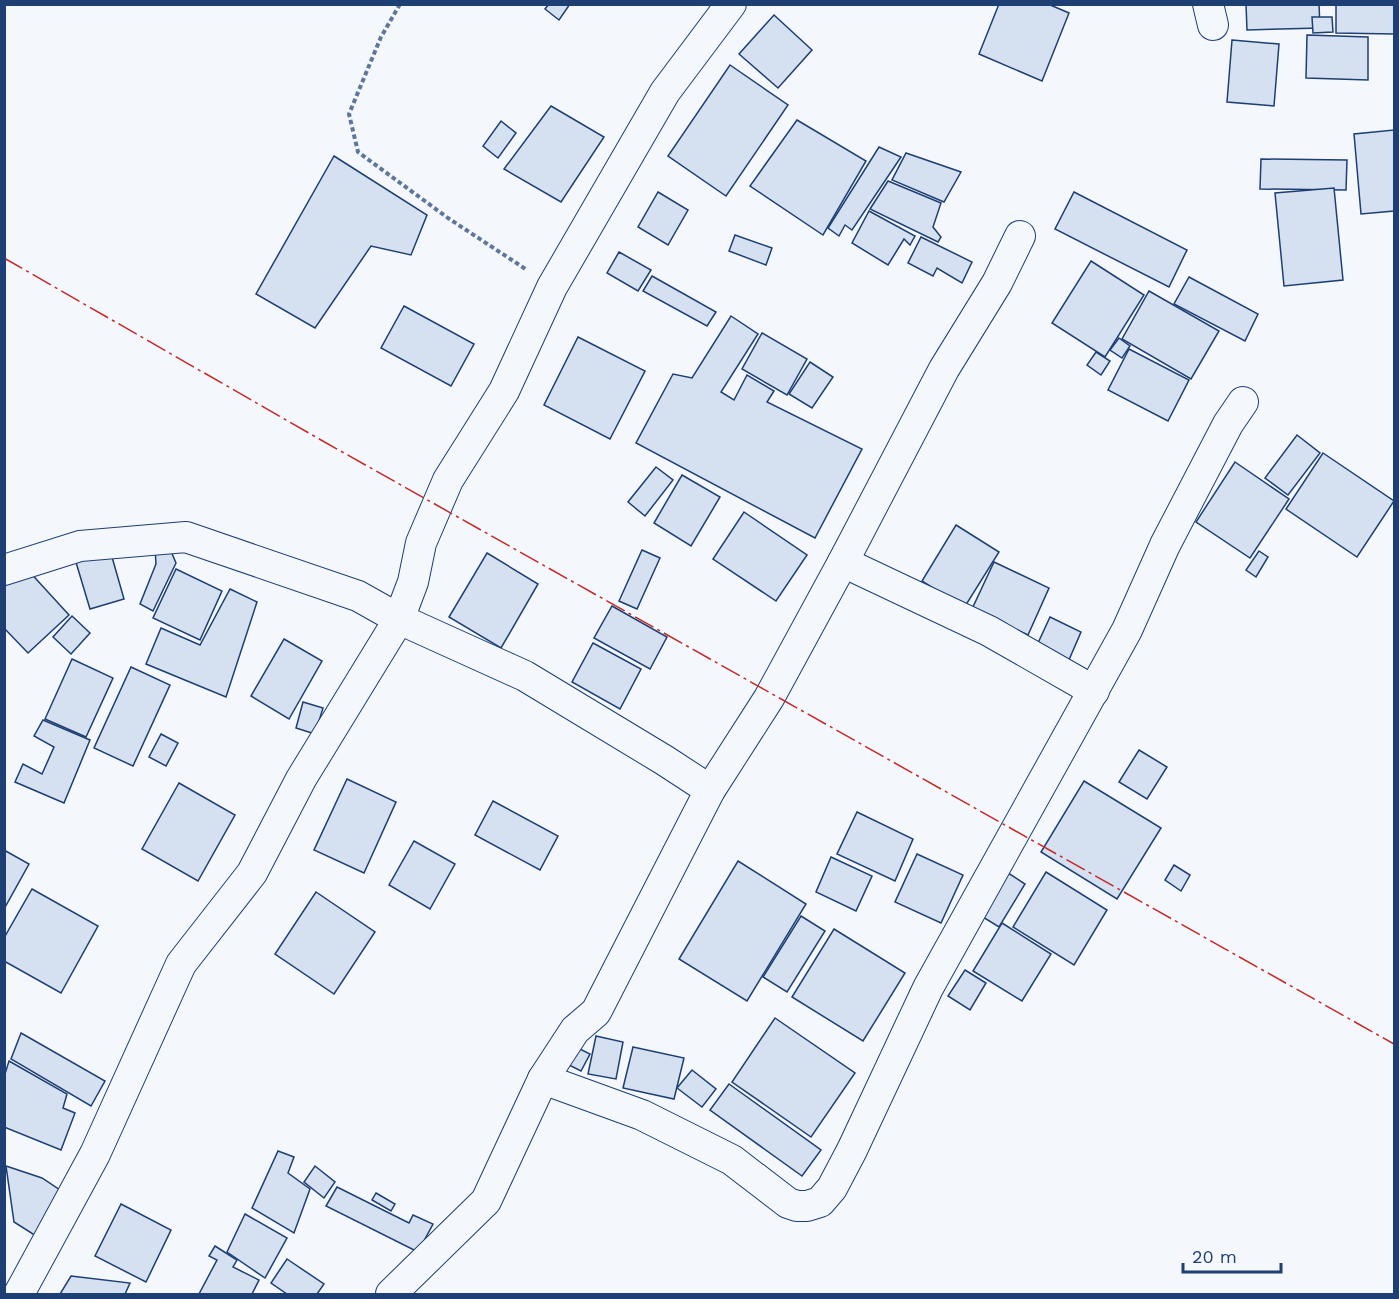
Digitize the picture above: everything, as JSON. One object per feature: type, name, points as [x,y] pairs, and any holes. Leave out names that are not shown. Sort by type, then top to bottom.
[{"type":"street","points":[[19,1294],[95,1154],[181,964],[252,873],[301,778],[399,619],[413,582],[421,543],[448,480],[504,391],[552,287],[665,92],[731,4]]},
{"type":"street","points":[[391,1294],[486,1201],[543,1079],[575,1030],[596,1012],[710,790],[769,698],[944,369],[997,283],[1020,236]]},
{"type":"street","points":[[543,1079],[642,1115],[732,1160],[788,1203],[807,1206],[820,1202],[832,1188],[852,1150],[928,988],[1127,630],[1165,545],[1228,424],[1243,402]]},
{"type":"street","points":[[4,570],[80,546],[186,537],[358,596],[399,619],[525,676],[710,790]]},
{"type":"street","points":[[843,562],[989,631],[1094,691]]},
{"type":"path","points":[[400,4],[381,37],[349,114],[358,152],[448,218],[552,287]]},
{"type":"building","points":[[549,4],[570,4],[559,20],[545,9]]},
{"type":"building","points":[[999,4],[1048,4],[1069,13],[1042,81],[979,54]]},
{"type":"building","points":[[1246,4],[1319,4],[1320,28],[1247,30]]},
{"type":"building","points":[[1336,4],[1394,4],[1394,34],[1336,33]]},
{"type":"building","points":[[774,15],[812,50],[778,88],[739,54]]},
{"type":"building","points":[[1312,17],[1332,17],[1333,32],[1313,33]]},
{"type":"building","points":[[1307,35],[1368,37],[1368,80],[1306,78]]},
{"type":"building","points":[[1232,40],[1279,44],[1274,106],[1227,102]]},
{"type":"building","points":[[730,65],[788,105],[726,196],[668,156]]},
{"type":"building","points":[[551,106],[604,137],[561,202],[504,169]]},
{"type":"building","points":[[797,120],[866,161],[823,235],[750,186]]},
{"type":"building","points":[[501,121],[516,133],[498,158],[483,146]]},
{"type":"building","points":[[1394,130],[1394,211],[1361,214],[1354,134]]},
{"type":"building","points":[[879,147],[901,157],[852,230],[845,225],[839,236],[828,228]]},
{"type":"building","points":[[906,153],[961,172],[944,202],[892,180]]},
{"type":"building","points":[[334,156],[427,215],[411,255],[371,246],[315,328],[256,294]]},
{"type":"building","points":[[1261,159],[1347,160],[1346,190],[1260,189]]},
{"type":"building","points":[[888,181],[941,203],[933,227],[941,237],[938,242],[870,209]]},
{"type":"building","points":[[1334,188],[1343,280],[1284,286],[1275,193]]},
{"type":"building","points":[[658,192],[688,210],[668,245],[638,227]]},
{"type":"building","points":[[1074,192],[1187,250],[1169,287],[1055,229]]},
{"type":"building","points":[[869,211],[915,236],[910,245],[904,239],[888,265],[852,243]]},
{"type":"building","points":[[735,235],[772,248],[766,265],[729,251]]},
{"type":"building","points":[[921,237],[972,262],[962,283],[937,268],[933,276],[908,263]]},
{"type":"building","points":[[619,252],[651,270],[638,291],[607,273]]},
{"type":"building","points":[[1091,261],[1144,295],[1105,357],[1052,323]]},
{"type":"building","points":[[652,276],[716,312],[707,326],[643,291]]},
{"type":"building","points":[[1189,277],[1258,314],[1245,341],[1174,304]]},
{"type":"building","points":[[1149,291],[1219,331],[1191,379],[1122,339]]},
{"type":"building","points":[[404,306],[474,344],[451,386],[381,348]]},
{"type":"building","points":[[731,316],[758,334],[721,392],[734,400],[747,375],[774,391],[767,402],[862,449],[815,538],[636,443],[673,374],[692,378]]},
{"type":"building","points":[[762,333],[807,359],[787,395],[742,369]]},
{"type":"building","points":[[578,337],[645,371],[610,439],[544,405]]},
{"type":"building","points":[[1119,338],[1130,346],[1122,358],[1110,350]]},
{"type":"building","points":[[1129,349],[1189,380],[1168,421],[1108,390]]},
{"type":"building","points":[[1096,352],[1110,361],[1101,375],[1087,365]]},
{"type":"building","points":[[810,362],[833,377],[812,408],[789,394]]},
{"type":"building","points":[[1297,435],[1320,453],[1288,495],[1265,478]]},
{"type":"building","points":[[1323,453],[1394,501],[1357,557],[1286,509]]},
{"type":"building","points":[[1235,462],[1289,499],[1250,558],[1196,522]]},
{"type":"building","points":[[656,467],[673,480],[645,516],[628,502]]},
{"type":"building","points":[[682,475],[720,497],[691,546],[654,523]]},
{"type":"building","points":[[744,512],[807,555],[776,601],[713,559]]},
{"type":"building","points":[[956,525],[999,552],[964,608],[922,581]]},
{"type":"building","points":[[155,548],[170,549],[176,563],[153,611],[140,604],[156,564]]},
{"type":"building","points":[[110,550],[124,599],[90,609],[75,559]]},
{"type":"building","points":[[642,550],[660,558],[637,609],[619,601]]},
{"type":"building","points":[[1259,551],[1268,557],[1256,577],[1246,570]]},
{"type":"building","points":[[487,553],[538,584],[501,648],[449,617]]},
{"type":"building","points":[[994,562],[1049,588],[1028,635],[972,609]]},
{"type":"building","points":[[26,568],[69,615],[28,653],[4,628],[4,587]]},
{"type":"building","points":[[176,569],[222,591],[200,640],[153,618]]},
{"type":"building","points":[[230,589],[257,602],[226,697],[146,664],[161,628],[200,645]]},
{"type":"building","points":[[612,606],[667,637],[650,669],[594,638]]},
{"type":"building","points":[[72,616],[90,633],[71,654],[53,637]]},
{"type":"building","points":[[1050,617],[1081,632],[1065,669],[1033,654]]},
{"type":"building","points":[[284,639],[322,661],[289,719],[251,696]]},
{"type":"building","points":[[593,643],[641,669],[620,709],[572,682]]},
{"type":"building","points":[[72,659],[113,678],[86,737],[45,719]]},
{"type":"building","points":[[131,667],[170,685],[133,766],[94,748]]},
{"type":"building","points":[[303,702],[323,708],[315,734],[296,728]]},
{"type":"building","points":[[43,720],[90,740],[64,803],[15,782],[23,764],[42,774],[54,747],[34,736]]},
{"type":"building","points":[[161,734],[178,743],[166,766],[149,757]]},
{"type":"building","points":[[1139,750],[1167,767],[1147,799],[1119,782]]},
{"type":"building","points":[[347,779],[396,802],[364,873],[314,850]]},
{"type":"building","points":[[1084,781],[1161,828],[1117,899],[1041,852]]},
{"type":"building","points":[[179,783],[235,815],[198,881],[142,849]]},
{"type":"building","points":[[493,801],[558,836],[540,870],[475,835]]},
{"type":"building","points":[[857,812],[913,839],[895,881],[837,854]]},
{"type":"building","points":[[414,841],[455,864],[430,909],[389,885]]},
{"type":"building","points":[[4,850],[29,864],[4,909]]},
{"type":"building","points":[[917,854],[963,875],[941,923],[895,902]]},
{"type":"building","points":[[831,857],[872,876],[856,911],[816,892]]},
{"type":"building","points":[[738,861],[806,904],[747,1001],[679,959]]},
{"type":"building","points":[[1174,865],[1190,875],[1181,891],[1165,880]]},
{"type":"building","points":[[1005,871],[1025,884],[999,927],[978,914]]},
{"type":"building","points":[[1046,872],[1107,910],[1074,965],[1013,927]]},
{"type":"building","points":[[32,889],[98,926],[61,993],[4,961],[4,938]]},
{"type":"building","points":[[316,892],[375,932],[334,994],[275,954]]},
{"type":"building","points":[[801,916],[825,931],[787,992],[763,977]]},
{"type":"building","points":[[1002,923],[1051,954],[1022,1001],[973,971]]},
{"type":"building","points":[[834,929],[905,973],[863,1041],[792,997]]},
{"type":"building","points":[[965,970],[986,983],[970,1010],[948,996]]},
{"type":"building","points":[[775,1018],[855,1073],[811,1137],[732,1082]]},
{"type":"building","points":[[21,1033],[105,1081],[91,1106],[11,1059]]},
{"type":"building","points":[[596,1036],[623,1042],[616,1079],[588,1074]]},
{"type":"building","points":[[574,1046],[590,1054],[581,1071],[565,1063]]},
{"type":"building","points":[[633,1047],[684,1058],[674,1099],[623,1088]]},
{"type":"building","points":[[9,1061],[67,1094],[63,1108],[75,1113],[61,1150],[4,1127],[4,1077]]},
{"type":"building","points":[[692,1070],[716,1089],[702,1107],[677,1088]]},
{"type":"building","points":[[729,1084],[821,1150],[802,1176],[710,1110]]},
{"type":"building","points":[[278,1151],[294,1157],[288,1173],[310,1189],[294,1233],[252,1208]]},
{"type":"building","points":[[6,1166],[42,1178],[63,1192],[36,1236],[14,1222]]},
{"type":"building","points":[[315,1166],[335,1182],[324,1198],[304,1182]]},
{"type":"building","points":[[337,1187],[409,1223],[413,1215],[433,1224],[418,1252],[326,1206]]},
{"type":"building","points":[[376,1193],[395,1204],[391,1211],[372,1200]]},
{"type":"building","points":[[121,1204],[171,1230],[146,1282],[95,1256]]},
{"type":"building","points":[[245,1214],[287,1238],[265,1278],[227,1252]]},
{"type":"building","points":[[215,1246],[237,1260],[233,1267],[259,1280],[252,1294],[199,1294],[217,1260],[209,1256]]},
{"type":"building","points":[[287,1259],[324,1284],[317,1294],[287,1294],[271,1283]]},
{"type":"building","points":[[71,1276],[130,1283],[125,1294],[60,1294]]},
{"type":"power","points":[[4,258],[321,440],[1394,1044]]}]
